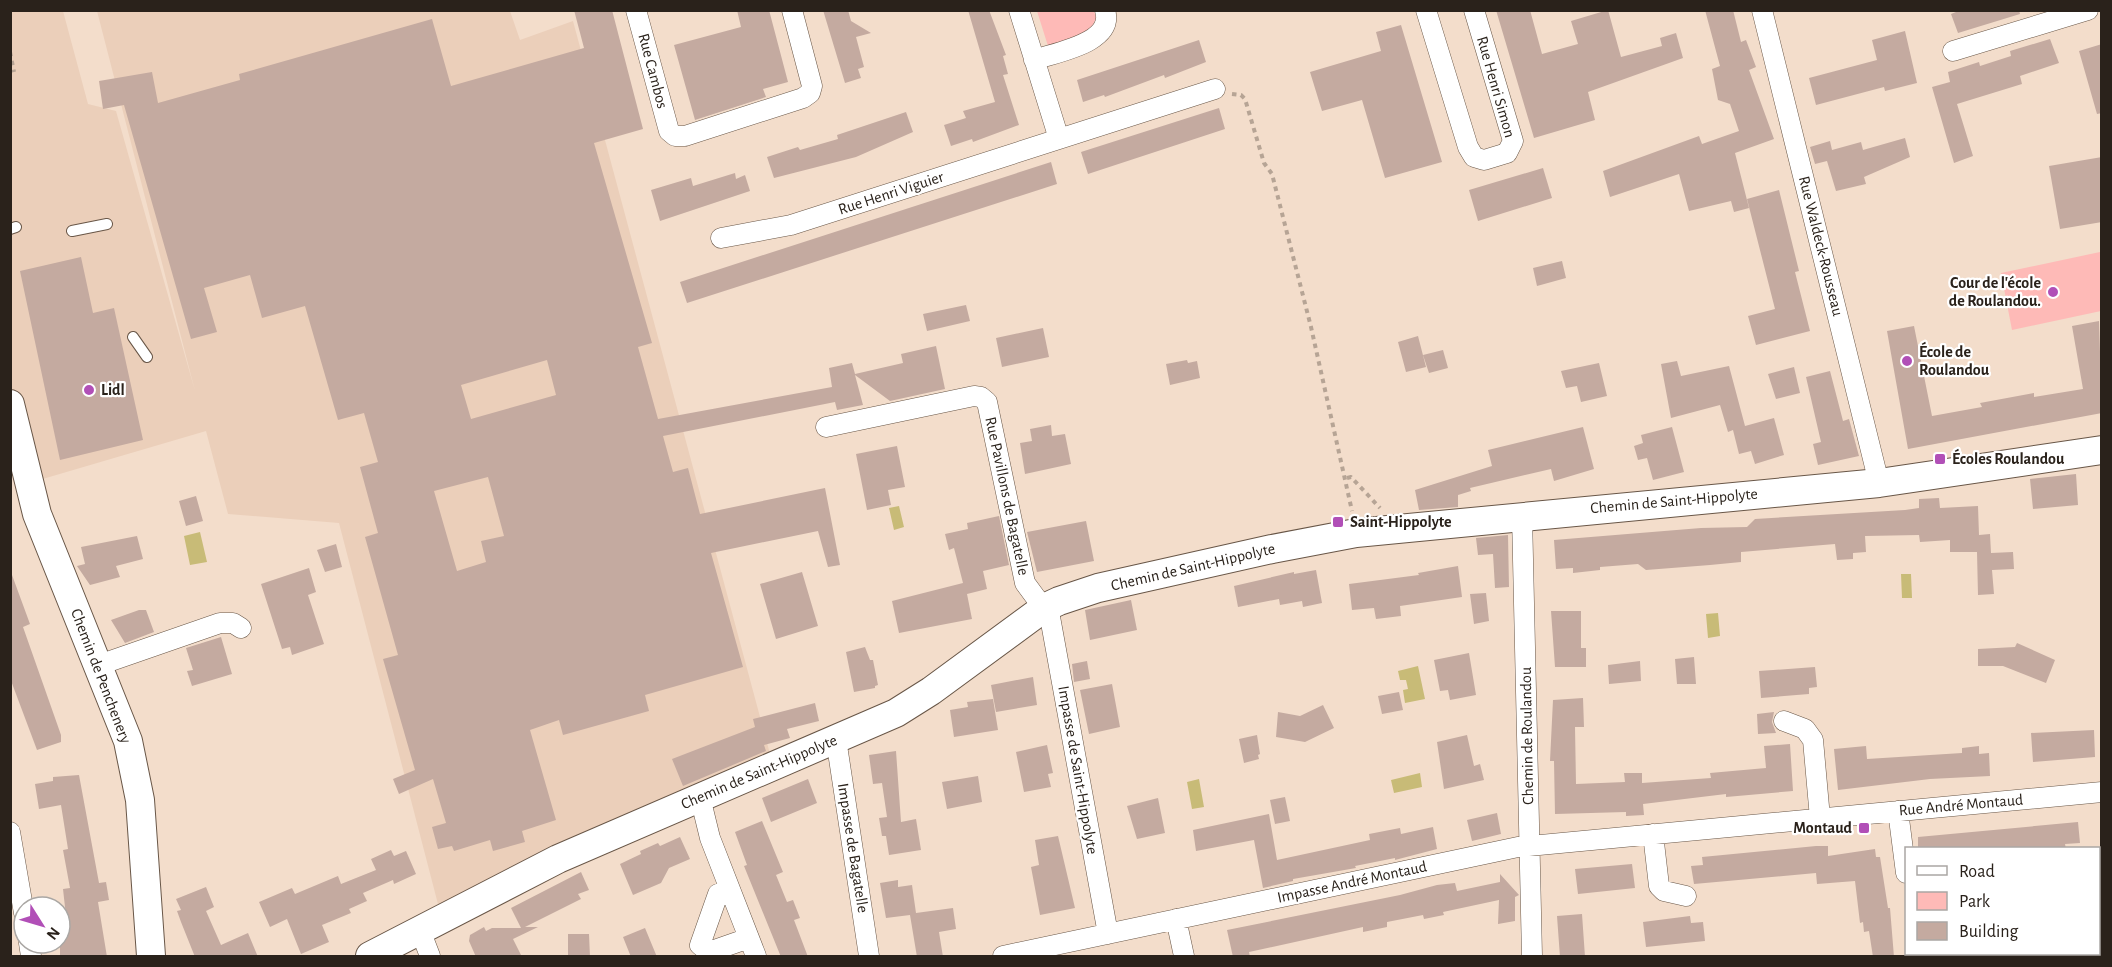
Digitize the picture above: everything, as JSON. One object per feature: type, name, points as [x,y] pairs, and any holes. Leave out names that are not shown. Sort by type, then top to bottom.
[{"type":"street","name":"Rue Cambos","points":[[636,10],[669,130],[675,136],[685,136],[803,98],[810,93],[812,86],[792,10]]},
{"type":"street","points":[[1019,10],[1059,139]]},
{"type":"street","points":[[1034,60],[1097,38],[1105,28],[1105,10]]},
{"type":"street","name":"Rue Henri Simon","points":[[1426,10],[1468,147],[1474,157],[1484,160],[1507,153],[1513,141],[1474,10]]},
{"type":"street","name":"Rue Waldeck-Rousseau","points":[[1762,10],[1879,483]]},
{"type":"street","points":[[1953,51],[2083,11]]},
{"type":"street","name":"Rue Henri Viguier","points":[[721,238],[791,225],[1215,89]]},
{"type":"street","name":"Rue Pavillons de Bagatelle","points":[[826,427],[974,396],[981,397],[987,402],[1025,583],[1044,608]]},
{"type":"street","name":"Chemin de Penchenery","points":[[12,416],[37,514],[128,741],[135,770],[145,857],[151,957]]},
{"type":"street","name":"Chemin de Saint-Hippolyte","points":[[370,957],[558,859],[833,741],[916,702],[1044,608],[1098,588],[1272,549],[1384,529],[1879,483],[2102,450]]},
{"type":"street","name":"Chemin de Roulandou","points":[[1522,515],[1532,957]]},
{"type":"street","name":"Impasse de Saint-Hippolyte","points":[[1044,608],[1050,617],[1108,934]]},
{"type":"street","points":[[99,665],[220,623],[233,623],[241,628]]},
{"type":"street","points":[[1784,721],[1805,729],[1813,740],[1820,818]]},
{"type":"street","name":"Impasse de Bagatelle","points":[[833,741],[838,752],[869,957]]},
{"type":"street","name":"Rue André Montaud","points":[[1528,846],[2102,792]]},
{"type":"street","points":[[700,797],[710,838],[752,947],[709,952],[700,945],[718,894],[729,890]]},
{"type":"street","points":[[1898,811],[1905,865]]},
{"type":"street","points":[[10,832],[21,895]]},
{"type":"street","points":[[1653,834],[1659,885],[1664,891],[1686,896]]},
{"type":"street","name":"Impasse André Montaud","points":[[1003,957],[1528,846]]},
{"type":"street","points":[[1176,919],[1184,957]]},
{"type":"street","points":[[420,930],[430,957]]},
{"type":"lane","points":[[72,231],[107,224]]},
{"type":"lane","points":[[133,337],[147,357]]},
{"type":"path","points":[[10,52],[14,72]]},
{"type":"path","points":[[1215,89],[1243,96],[1264,163],[1272,174],[1347,478],[1356,533]]},
{"type":"path","points":[[1347,478],[1351,477],[1379,507],[1384,529]]},
{"type":"shaded area","points":[[10,11],[63,11],[88,104],[116,111],[195,391],[97,11],[510,11],[520,40],[573,21],[770,754],[439,908],[339,523],[228,514],[206,431],[29,483],[10,404]]},
{"type":"shaded area","points":[[899,506],[904,527],[894,530],[889,508]]},
{"type":"shaded area","points":[[200,532],[207,562],[190,565],[184,536]]},
{"type":"shaded area","points":[[1901,574],[1911,574],[1912,598],[1902,598]]},
{"type":"shaded area","points":[[1718,613],[1720,636],[1708,638],[1706,614]]},
{"type":"shaded area","points":[[1418,666],[1425,699],[1405,703],[1403,690],[1408,689],[1406,680],[1400,680],[1398,671]]},
{"type":"shaded area","points":[[1420,773],[1422,787],[1394,793],[1391,780]]},
{"type":"shaded area","points":[[1199,779],[1204,807],[1192,809],[1187,782]]},
{"type":"green space","points":[[1037,11],[1094,11],[1096,18],[1090,32],[1048,46]]},
{"type":"green space","name":"Cour de l'école de Roulandou.","points":[[2100,252],[2101,311],[2012,330],[2001,273]]},
{"type":"building","points":[[574,10],[612,10],[643,129],[594,143],[652,343],[638,347],[658,419],[832,387],[829,368],[852,363],[855,374],[903,363],[901,354],[936,346],[945,389],[890,401],[855,375],[863,405],[837,410],[835,402],[663,436],[673,472],[688,468],[700,514],[825,488],[840,565],[828,567],[818,531],[711,553],[743,667],[645,695],[649,711],[563,735],[559,720],[530,730],[556,820],[522,831],[525,842],[493,851],[490,840],[454,851],[452,846],[438,849],[432,827],[446,823],[433,779],[399,794],[393,779],[415,770],[383,659],[398,655],[365,537],[378,533],[360,467],[378,462],[364,413],[338,420],[305,306],[262,318],[250,275],[204,288],[217,332],[191,339],[124,105],[103,109],[99,81],[152,72],[158,103],[240,80],[239,74],[432,19],[451,86],[584,48]],"holes":[[[547,360],[556,395],[471,419],[461,385]],[[488,477],[504,536],[481,541],[486,562],[457,571],[434,491]]]},
{"type":"building","points":[[737,10],[769,10],[788,82],[763,89],[766,97],[695,120],[674,45],[741,27]]},
{"type":"building","points":[[823,10],[848,10],[851,21],[871,33],[856,37],[864,67],[858,69],[861,78],[845,83]]},
{"type":"building","points":[[968,10],[989,10],[1006,55],[1003,56],[1008,74],[1003,75],[1019,125],[973,142],[972,139],[951,146],[944,125],[966,118],[963,111],[995,102]]},
{"type":"building","points":[[1496,10],[1530,10],[1542,54],[1578,44],[1571,21],[1608,10],[1621,57],[1662,46],[1660,38],[1676,33],[1683,58],[1588,92],[1595,120],[1534,138]]},
{"type":"building","points":[[1705,10],[1733,10],[1741,42],[1746,40],[1756,67],[1749,70],[1774,139],[1735,153],[1749,208],[1734,212],[1731,201],[1689,211],[1679,174],[1610,197],[1603,171],[1699,136],[1702,144],[1739,131],[1730,104],[1718,100],[1712,69],[1720,66]]},
{"type":"building","points":[[1961,10],[2019,10],[2020,14],[1958,33],[1951,14]]},
{"type":"building","points":[[1401,25],[1442,162],[1385,178],[1362,100],[1322,111],[1310,72],[1381,51],[1376,32]]},
{"type":"building","points":[[1905,31],[1917,83],[1885,91],[1884,87],[1816,105],[1809,78],[1877,60],[1872,40]]},
{"type":"building","points":[[2050,39],[2059,63],[2020,76],[2022,84],[1957,104],[1973,156],[1954,163],[1932,87],[1950,82],[1948,72],[1979,62],[1980,66],[2011,56],[2010,51]]},
{"type":"building","points":[[1199,40],[1206,62],[1165,78],[1164,75],[1105,97],[1104,95],[1083,102],[1077,80]]},
{"type":"building","points":[[2102,44],[2102,113],[2097,114],[2079,51]]},
{"type":"building","points":[[1219,108],[1225,129],[1088,174],[1081,152]]},
{"type":"building","points":[[906,112],[913,132],[856,157],[774,178],[767,157],[798,147],[800,150],[838,139],[837,135]]},
{"type":"building","points":[[1905,138],[1910,157],[1864,177],[1866,184],[1836,191],[1827,161],[1815,164],[1810,147],[1830,141],[1832,150],[1861,142],[1863,150]]},
{"type":"building","points":[[2102,157],[2102,222],[2060,229],[2049,166]]},
{"type":"building","points":[[1051,162],[1057,184],[687,303],[680,282]]},
{"type":"building","points":[[1543,168],[1552,198],[1478,221],[1469,190]]},
{"type":"building","points":[[735,173],[736,179],[745,175],[750,191],[660,221],[651,190],[691,178],[693,186]]},
{"type":"building","points":[[1779,190],[1799,271],[1795,272],[1810,331],[1756,345],[1748,316],[1775,309],[1747,199]]},
{"type":"building","name":"Lidl","points":[[81,257],[93,313],[114,308],[143,440],[60,460],[20,271]]},
{"type":"building","points":[[1562,261],[1566,278],[1537,286],[1533,268]]},
{"type":"building","points":[[966,305],[970,321],[927,331],[923,314]]},
{"type":"building","name":"École de Roulandou","points":[[2099,321],[2102,413],[1908,449],[1887,331],[1914,326],[1932,416],[1982,407],[1980,403],[2034,393],[2034,397],[2083,389],[2072,326]]},
{"type":"building","points":[[1043,328],[1049,357],[1002,367],[996,338]]},
{"type":"building","points":[[1418,336],[1426,367],[1406,372],[1398,342]]},
{"type":"building","points":[[1443,350],[1448,368],[1429,373],[1423,355]]},
{"type":"building","points":[[1187,360],[1188,363],[1197,361],[1200,378],[1170,385],[1166,364]]},
{"type":"building","points":[[1677,361],[1681,376],[1729,366],[1745,426],[1774,418],[1784,455],[1755,464],[1751,451],[1739,454],[1733,430],[1728,432],[1720,405],[1671,418],[1661,364]]},
{"type":"building","points":[[1599,363],[1607,396],[1581,402],[1577,386],[1566,388],[1561,371]]},
{"type":"building","points":[[1794,367],[1800,393],[1776,399],[1768,374]]},
{"type":"building","points":[[1830,371],[1843,421],[1849,419],[1859,456],[1818,465],[1813,444],[1821,442],[1806,377]]},
{"type":"building","points":[[1051,425],[1052,436],[1065,434],[1071,464],[1025,474],[1020,443],[1032,441],[1030,429]]},
{"type":"building","points":[[1583,427],[1594,469],[1554,481],[1551,469],[1470,488],[1471,491],[1458,495],[1458,507],[1419,510],[1415,490],[1492,466],[1488,450]]},
{"type":"building","points":[[1672,427],[1684,472],[1653,480],[1647,458],[1638,460],[1634,446],[1643,443],[1641,435]]},
{"type":"building","points":[[897,446],[905,487],[888,490],[891,505],[867,510],[856,454]]},
{"type":"building","points":[[2076,474],[2078,505],[2033,509],[2030,479]]},
{"type":"building","points":[[196,496],[203,521],[186,526],[179,501]]},
{"type":"building","points":[[1939,498],[1940,508],[1978,506],[1979,535],[1990,534],[1991,553],[2013,552],[2014,569],[1992,570],[1994,594],[1978,595],[1977,552],[1950,552],[1950,540],[1920,542],[1919,535],[1865,536],[1866,552],[1853,553],[1853,559],[1837,560],[1835,544],[1741,552],[1741,562],[1710,565],[1646,570],[1638,564],[1600,567],[1600,570],[1573,573],[1573,568],[1556,569],[1554,540],[1701,528],[1747,527],[1755,519],[1905,510],[1919,508],[1919,499]]},
{"type":"building","points":[[999,516],[1009,565],[983,571],[987,589],[967,594],[972,619],[899,633],[892,601],[963,583],[954,548],[949,550],[945,534],[968,529],[967,523]]},
{"type":"building","points":[[1086,521],[1094,561],[1037,572],[1027,532]]},
{"type":"building","points":[[1508,535],[1509,587],[1495,588],[1493,554],[1478,555],[1476,538]]},
{"type":"building","points":[[137,536],[143,559],[116,566],[120,577],[90,585],[77,566],[85,564],[81,547]]},
{"type":"building","points":[[336,544],[342,567],[325,572],[317,550]]},
{"type":"building","points":[[1458,566],[1462,597],[1400,606],[1401,616],[1376,619],[1374,608],[1352,610],[1349,584],[1419,575],[1418,573]]},
{"type":"building","points":[[309,568],[316,592],[308,595],[324,644],[292,655],[290,647],[282,649],[261,584]]},
{"type":"building","points":[[1316,570],[1322,603],[1303,607],[1302,601],[1280,605],[1279,599],[1238,607],[1234,586],[1294,572],[1294,574]]},
{"type":"building","points":[[802,572],[818,626],[776,639],[760,584]]},
{"type":"building","points":[[12,575],[30,624],[23,627],[61,735],[61,742],[37,750],[10,678]]},
{"type":"building","points":[[1486,593],[1489,621],[1474,624],[1470,594]]},
{"type":"building","points":[[1131,600],[1137,630],[1090,640],[1085,610]]},
{"type":"building","points":[[139,610],[146,610],[154,632],[125,643],[111,620]]},
{"type":"building","points":[[1551,611],[1581,611],[1581,648],[1586,648],[1586,667],[1555,667]]},
{"type":"building","points":[[221,637],[232,674],[192,686],[187,671],[193,670],[186,648]]},
{"type":"building","points":[[2017,643],[2055,660],[2046,683],[2003,666],[1978,666],[1978,649],[2015,647]]},
{"type":"building","points":[[865,647],[870,660],[873,660],[878,685],[875,688],[854,692],[846,652]]},
{"type":"building","points":[[1469,653],[1476,695],[1450,700],[1448,690],[1440,691],[1434,660]]},
{"type":"building","points":[[1694,657],[1696,684],[1677,684],[1675,659]]},
{"type":"building","points":[[1087,661],[1090,679],[1074,682],[1072,664]]},
{"type":"building","points":[[1640,661],[1641,681],[1609,684],[1608,665]]},
{"type":"building","points":[[1815,667],[1817,687],[1809,688],[1809,694],[1761,698],[1759,671]]},
{"type":"building","points":[[1033,677],[1037,705],[996,712],[991,685]]},
{"type":"building","points":[[1112,684],[1120,727],[1089,734],[1080,690]]},
{"type":"building","points":[[1399,692],[1403,710],[1382,714],[1378,696]]},
{"type":"building","points":[[1583,698],[1584,727],[1575,727],[1576,784],[1625,782],[1624,773],[1642,773],[1642,783],[1711,778],[1710,773],[1766,768],[1764,746],[1790,744],[1793,791],[1726,797],[1726,794],[1643,804],[1644,815],[1626,816],[1626,812],[1555,814],[1554,761],[1550,761],[1553,700]]},
{"type":"building","points":[[993,699],[998,730],[954,737],[950,710],[968,707],[967,702]]},
{"type":"building","points":[[815,703],[819,721],[787,729],[790,738],[764,745],[766,751],[683,786],[672,759],[755,727],[753,719]]},
{"type":"building","points":[[1323,705],[1334,728],[1305,742],[1276,737],[1278,712],[1300,716]]},
{"type":"building","points":[[1774,712],[1772,722],[1776,733],[1758,734],[1757,714]]},
{"type":"building","points":[[2094,730],[2095,757],[2033,762],[2031,733]]},
{"type":"building","points":[[1257,735],[1259,759],[1244,763],[1239,739]]},
{"type":"building","points":[[1467,735],[1474,766],[1480,764],[1484,780],[1444,789],[1437,742]]},
{"type":"building","points":[[1047,745],[1053,773],[1048,774],[1051,787],[1024,792],[1016,752]]},
{"type":"building","points":[[1866,746],[1867,759],[1962,753],[1962,748],[1979,746],[1979,754],[1989,753],[1990,776],[1930,779],[1838,790],[1834,749]]},
{"type":"building","points":[[896,751],[901,822],[916,819],[921,850],[889,855],[886,836],[882,836],[879,818],[887,817],[882,783],[873,784],[869,755]]},
{"type":"building","points":[[79,775],[99,883],[106,882],[109,900],[98,902],[107,957],[60,957],[60,955],[72,955],[72,895],[64,895],[63,889],[70,888],[63,850],[68,849],[61,805],[39,809],[35,784],[53,781],[53,777]]},
{"type":"building","points":[[978,776],[982,802],[947,809],[942,782]]},
{"type":"building","points":[[808,779],[817,803],[771,822],[762,798]]},
{"type":"building","points":[[1285,797],[1290,821],[1275,824],[1270,800]]},
{"type":"building","points":[[1158,798],[1165,833],[1137,839],[1127,806]]},
{"type":"building","points":[[1497,813],[1501,834],[1472,841],[1467,820]]},
{"type":"building","points":[[1269,814],[1277,860],[1370,840],[1369,834],[1400,828],[1401,834],[1433,827],[1437,849],[1395,860],[1395,858],[1355,866],[1356,868],[1293,879],[1293,881],[1263,888],[1254,840],[1196,851],[1193,830]]},
{"type":"building","points":[[762,821],[783,872],[776,875],[787,902],[793,900],[800,918],[794,920],[808,957],[781,957],[744,866],[747,865],[735,832]]},
{"type":"building","points":[[2078,822],[2080,843],[2065,844],[2066,847],[1918,847],[1918,837]]},
{"type":"building","points":[[1058,836],[1075,908],[1040,915],[1031,867],[1039,865],[1035,840]]},
{"type":"building","points":[[680,837],[690,859],[669,868],[661,883],[633,895],[620,864],[641,854],[640,851],[658,843],[660,846]]},
{"type":"building","points":[[1828,846],[1828,856],[1875,849],[1876,857],[1880,857],[1888,908],[1890,908],[1894,957],[1873,957],[1869,931],[1864,932],[1863,922],[1860,923],[1855,881],[1817,884],[1816,873],[1694,884],[1691,866],[1703,865],[1702,857]]},
{"type":"building","points":[[391,850],[394,856],[406,851],[416,874],[394,884],[393,880],[363,893],[367,901],[349,909],[351,913],[322,925],[329,942],[301,954],[287,919],[270,927],[259,902],[292,888],[295,894],[338,876],[341,884],[376,870],[371,859]]},
{"type":"building","points":[[1632,864],[1635,888],[1578,894],[1575,869]]},
{"type":"building","points":[[581,872],[589,890],[578,894],[581,899],[525,927],[538,927],[513,939],[522,957],[476,957],[469,941],[470,935],[484,927],[486,931],[492,928],[521,928],[511,908]]},
{"type":"building","points":[[1500,874],[1519,895],[1515,897],[1515,921],[1498,924],[1499,900],[1443,912],[1444,915],[1424,919],[1423,915],[1387,922],[1387,927],[1363,932],[1363,927],[1249,952],[1250,957],[1233,957],[1227,930],[1400,895],[1437,885],[1455,883],[1457,891],[1500,882]]},
{"type":"building","points":[[898,880],[898,887],[912,885],[916,913],[953,908],[956,929],[939,932],[943,957],[917,957],[910,915],[886,918],[880,883]]},
{"type":"building","points":[[206,887],[214,907],[206,911],[221,945],[248,933],[258,957],[195,957],[177,911],[181,910],[176,899]]},
{"type":"building","points":[[1582,914],[1585,957],[1560,957],[1557,916]]},
{"type":"building","points":[[1690,916],[1691,923],[1703,922],[1705,941],[1646,947],[1643,922]]},
{"type":"building","points":[[645,928],[657,957],[631,957],[623,937]]},
{"type":"building","points":[[568,934],[589,934],[590,957],[568,957]]},
{"type":"place","name":"Cour de l'école de Roulandou.","points":[[2053,292]]},
{"type":"place","name":"École de Roulandou","points":[[1907,361]]},
{"type":"place","name":"Lidl","points":[[89,390]]},
{"type":"place","name":"Écoles Roulandou","points":[[1940,459]]},
{"type":"place","name":"Saint-Hippolyte","points":[[1338,522]]},
{"type":"place","name":"Montaud","points":[[1864,828]]}]
